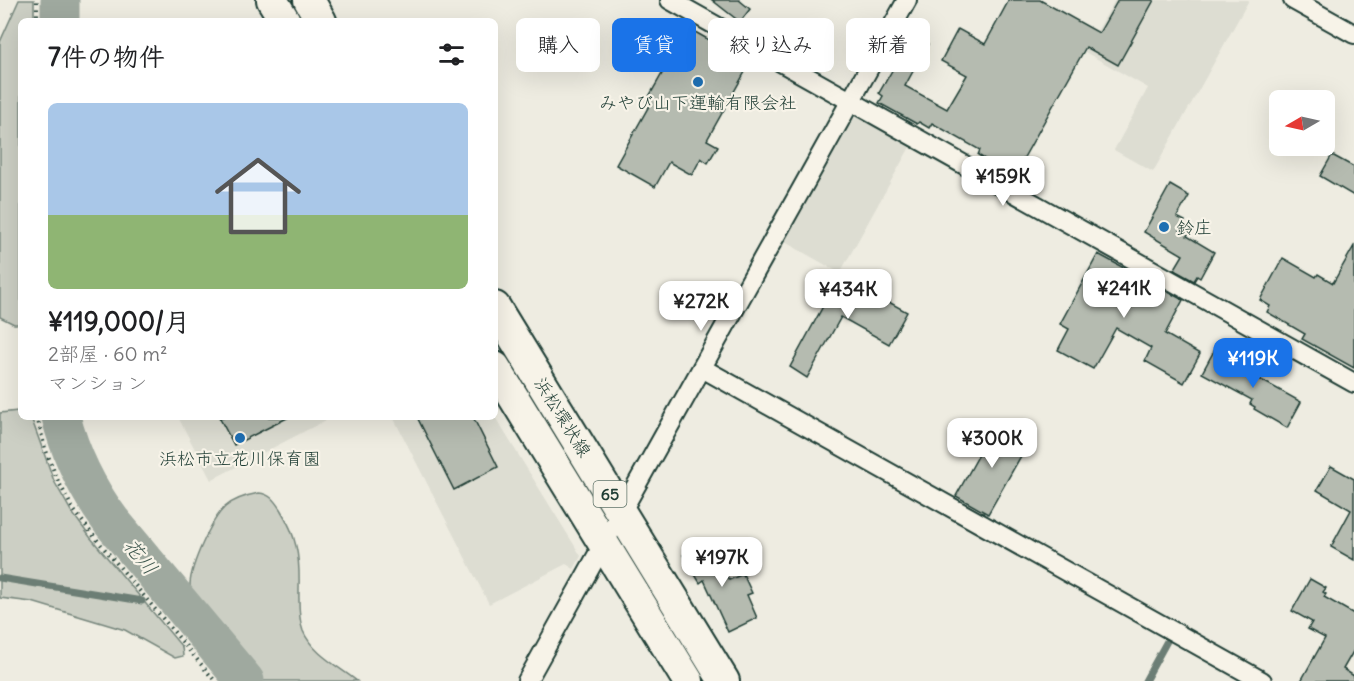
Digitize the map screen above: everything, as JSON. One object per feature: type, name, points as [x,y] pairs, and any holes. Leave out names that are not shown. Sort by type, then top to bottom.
[{"type":"main road","points":[[272,0],[283,18]]},
{"type":"main road","points":[[309,0],[319,18]]},
{"type":"main road","name":"浜松環状線","points":[[498,312],[724,681]]},
{"type":"main road","name":"浜松環状線","points":[[498,372],[688,681]]},
{"type":"street","points":[[670,0],[1354,383]]},
{"type":"street","points":[[527,681],[907,0]]},
{"type":"street","points":[[1293,0],[1354,34]]},
{"type":"street","points":[[702,368],[1262,681]]},
{"type":"path","points":[[37,0],[37,18]]},
{"type":"path","points":[[38,420],[53,469],[73,509],[215,681]]},
{"type":"shaded area","points":[[19,0],[34,0],[34,18],[18,18],[18,324],[0,317],[0,42]]},
{"type":"shaded area","points":[[1115,0],[1249,0],[1153,172],[1114,150],[1148,88],[1085,52]]},
{"type":"shaded area","points":[[861,116],[911,145],[840,273],[783,241],[852,119]]},
{"type":"shaded area","points":[[18,411],[18,420],[32,420],[54,481],[71,511],[182,647],[183,656],[175,658],[125,630],[32,602],[0,598],[0,413]]},
{"type":"shaded area","name":"浜松市立花川保育園","points":[[180,420],[326,420],[211,480]]},
{"type":"shaded area","points":[[395,420],[497,420],[581,556],[574,569],[566,564],[489,604]]},
{"type":"shaded area","points":[[259,493],[269,496],[276,503],[294,538],[298,557],[300,621],[307,639],[319,653],[357,681],[260,681],[197,606],[191,590],[191,576],[208,532],[225,507],[241,498]]},
{"type":"building","points":[[712,0],[739,0],[750,9],[743,18],[735,18]]},
{"type":"building","points":[[1009,0],[1040,0],[1099,33],[1118,0],[1154,0],[1118,65],[1086,47],[1013,177],[978,155],[980,150],[932,123],[929,128],[919,122],[917,124],[879,103],[883,96],[879,93],[891,72],[913,72],[905,86],[947,109],[967,75],[941,61],[958,29],[985,44]]},
{"type":"building","points":[[696,33],[708,39],[708,72],[745,72],[707,140],[718,146],[708,163],[701,158],[692,175],[669,162],[655,187],[616,165],[650,104],[646,102],[663,72],[696,72]]},
{"type":"building","points":[[1331,156],[1354,167],[1354,196],[1320,176]]},
{"type":"building","points":[[1170,185],[1189,196],[1177,217],[1185,221],[1180,230],[1214,252],[1200,278],[1197,276],[1194,281],[1174,270],[1183,255],[1144,232]]},
{"type":"building","points":[[1354,246],[1354,368],[1302,339],[1305,334],[1267,312],[1270,306],[1260,300],[1283,258],[1316,277],[1318,274],[1333,283]]},
{"type":"building","points":[[1098,254],[1183,300],[1165,334],[1200,354],[1184,383],[1145,361],[1151,348],[1116,328],[1093,369],[1058,350],[1069,329],[1060,324]]},
{"type":"building","points":[[840,275],[907,312],[889,344],[841,317],[807,378],[790,367]]},
{"type":"building","points":[[1215,349],[1234,360],[1232,363],[1301,402],[1287,428],[1254,409],[1255,407],[1250,404],[1252,400],[1202,373]]},
{"type":"building","points":[[221,420],[283,420],[234,445]]},
{"type":"building","points":[[419,420],[474,420],[498,467],[454,490]]},
{"type":"building","points":[[997,422],[1015,433],[1012,439],[1026,447],[988,514],[956,496]]},
{"type":"building","points":[[1331,466],[1354,479],[1354,560],[1331,547],[1351,510],[1317,490]]},
{"type":"building","points":[[706,541],[729,580],[743,574],[752,593],[747,595],[757,618],[728,632],[704,580],[700,583],[683,555]]},
{"type":"building","points":[[1310,579],[1326,588],[1323,592],[1326,594],[1324,597],[1354,614],[1354,650],[1343,669],[1354,676],[1354,681],[1301,681],[1325,638],[1308,629],[1312,622],[1292,611]]},
{"type":"waterway","name":"花川","points":[[60,0],[60,18]]},
{"type":"waterway","name":"花川","points":[[62,420],[75,459],[102,509],[245,681]]},
{"type":"waterway","points":[[0,578],[142,601]]},
{"type":"waterway","points":[[169,605],[183,608]]},
{"type":"waterway","points":[[1145,681],[1167,641]]},
{"type":"place","name":"みやび山下運輸有限会社","points":[[698,82]]},
{"type":"place","name":"鈴庄","points":[[1164,227]]},
{"type":"place","name":"浜松市立花川保育園","points":[[240,438]]}]
